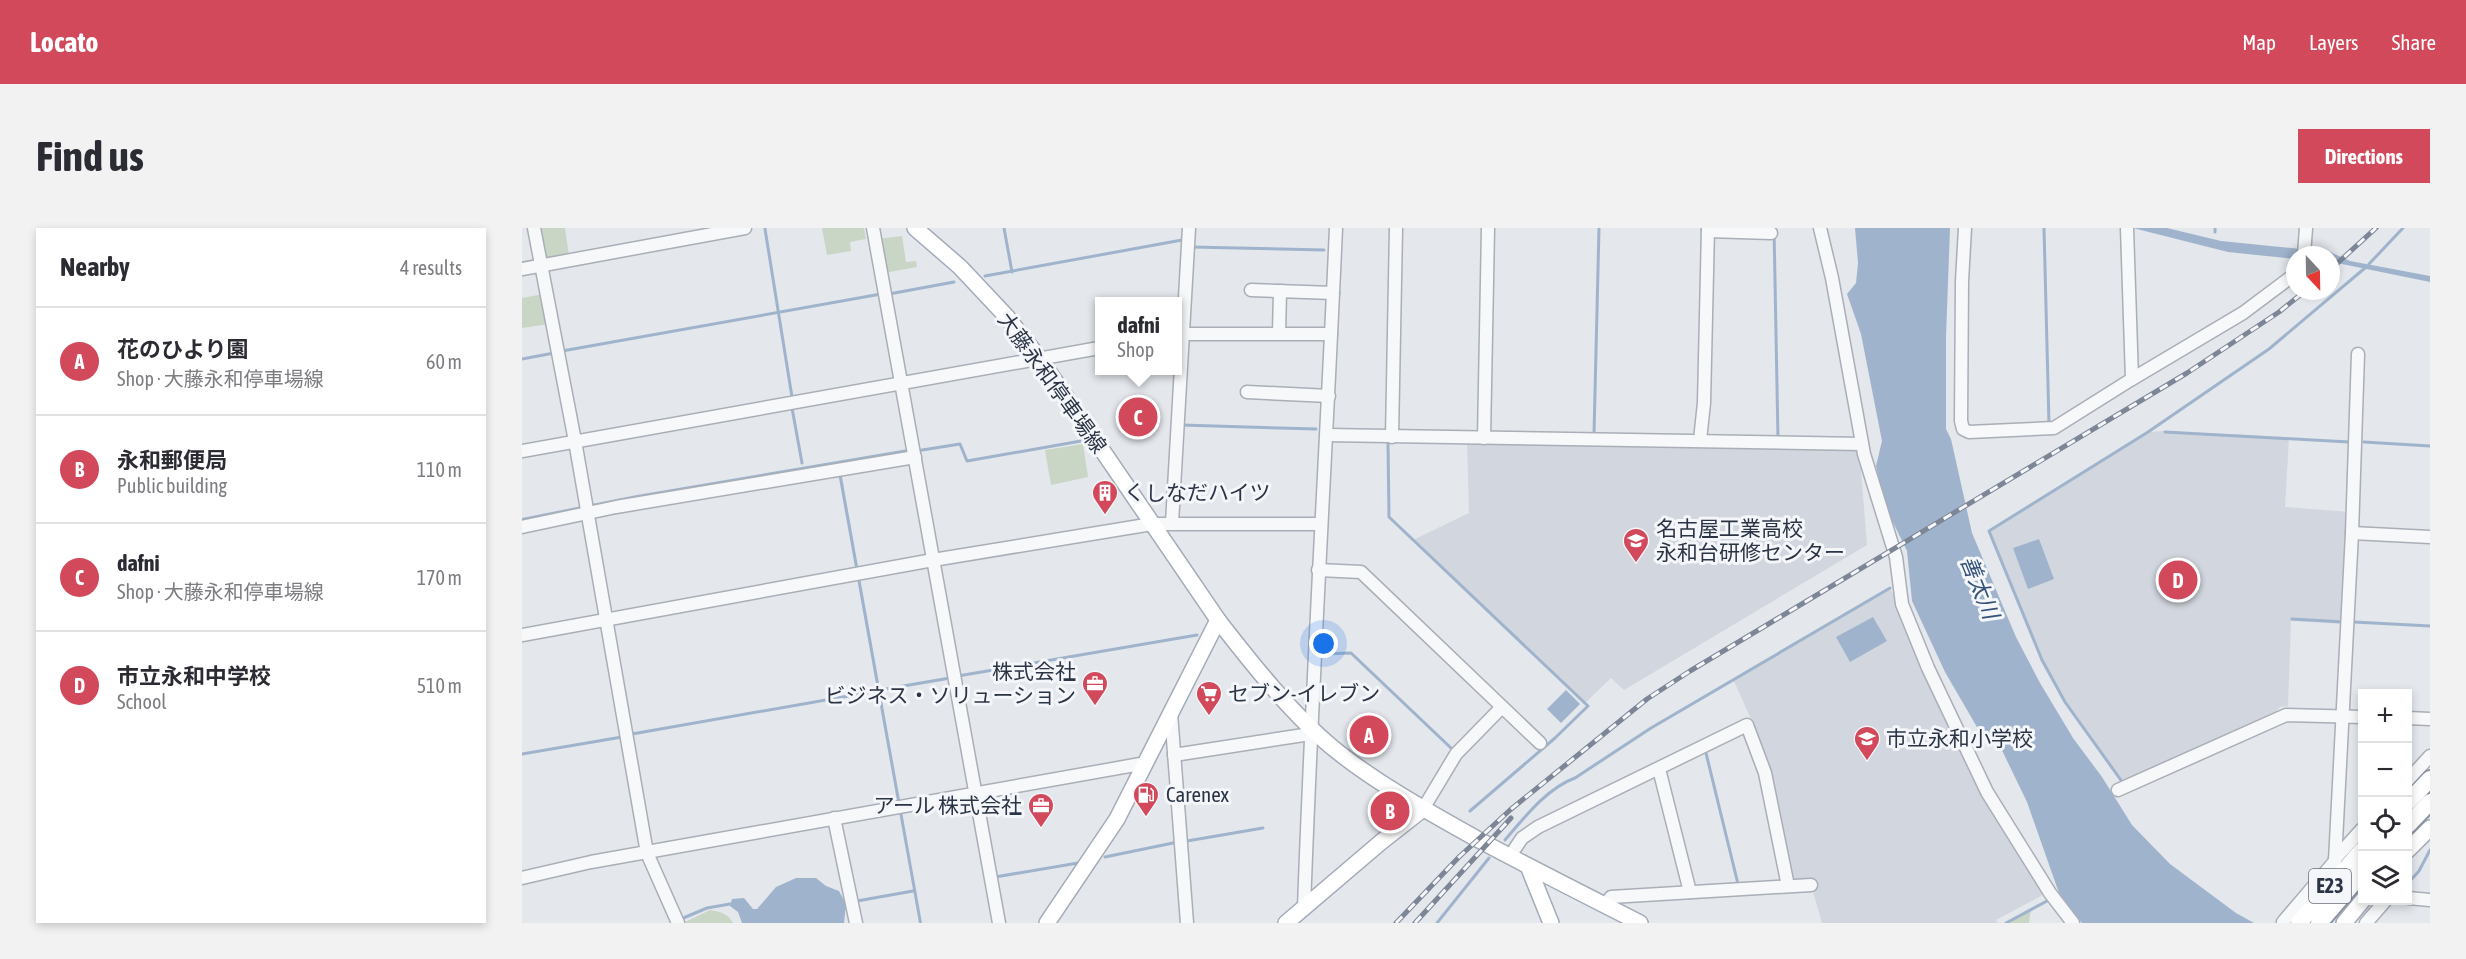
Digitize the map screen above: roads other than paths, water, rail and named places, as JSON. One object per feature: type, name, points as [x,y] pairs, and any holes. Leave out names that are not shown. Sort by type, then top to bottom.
[{"type":"highway","points":[[2412,798],[2430,779]]},
{"type":"highway","points":[[2412,821],[2430,802]]},
{"type":"highway","name":"E23","points":[[2291,922],[2361,851]]},
{"type":"highway","name":"E23","points":[[2319,923],[2358,878]]},
{"type":"main road","name":"大藤永和停車場線","points":[[915,228],[960,267],[1007,317],[1040,359],[1218,620],[1311,731],[1379,782],[1423,809],[1640,923]]},
{"type":"main road","points":[[1047,923],[1117,819],[1218,620]]},
{"type":"main road","points":[[1286,923],[1423,809]]},
{"type":"main road","points":[[2412,846],[2430,828]]},
{"type":"main road","points":[[1528,866],[1551,923]]},
{"type":"main road","points":[[2344,923],[2359,905]]},
{"type":"street","points":[[534,228],[575,441],[646,853],[678,923]]},
{"type":"street","points":[[522,268],[745,228]]},
{"type":"street","points":[[873,228],[999,923]]},
{"type":"street","points":[[1182,302],[1189,228]]},
{"type":"street","points":[[1304,908],[1320,524],[1327,435],[1336,228]]},
{"type":"street","points":[[1392,437],[1396,228]]},
{"type":"street","points":[[1484,438],[1488,228]]},
{"type":"street","points":[[1820,228],[1832,278],[1862,444],[1896,557],[1902,604],[1928,668],[1987,792],[2050,893],[2073,923]]},
{"type":"street","points":[[1965,228],[1961,421],[1963,429],[1969,432],[2054,428],[2243,313],[2286,281]]},
{"type":"street","points":[[2305,246],[2306,228]]},
{"type":"street","points":[[2127,229],[2132,379]]},
{"type":"street","points":[[1700,440],[1704,403],[1708,230],[1771,233]]},
{"type":"street","points":[[1251,290],[1333,293]]},
{"type":"street","points":[[1279,333],[1280,291]]},
{"type":"street","points":[[1182,333],[1331,334]]},
{"type":"street","points":[[522,451],[1095,349]]},
{"type":"street","points":[[2335,860],[2352,533],[2358,354]]},
{"type":"street","points":[[1172,523],[1177,375]]},
{"type":"street","points":[[1247,392],[1329,396]]},
{"type":"street","points":[[1327,435],[1862,444]]},
{"type":"street","points":[[522,527],[586,510],[839,470],[914,453]]},
{"type":"street","points":[[522,635],[933,560],[1152,524],[1320,524]]},
{"type":"street","points":[[2352,533],[2430,537]]},
{"type":"street","points":[[1318,570],[1361,572],[1540,743]]},
{"type":"street","points":[[1423,809],[1456,754],[1502,707]]},
{"type":"street","points":[[1171,713],[1187,923]]},
{"type":"street","points":[[2118,790],[2286,715],[2358,717]]},
{"type":"street","points":[[2412,718],[2430,719]]},
{"type":"street","points":[[1510,856],[1522,838],[1538,827],[1747,725],[1765,773],[1788,886]]},
{"type":"street","points":[[1174,755],[1311,731]]},
{"type":"street","points":[[2412,776],[2430,756]]},
{"type":"street","points":[[522,878],[591,862],[1146,763]]},
{"type":"street","points":[[1659,769],[1690,892]]},
{"type":"street","points":[[834,818],[856,923]]},
{"type":"street","points":[[2291,922],[2335,860],[2358,834]]},
{"type":"street","points":[[1605,905],[1611,897],[1811,885]]},
{"type":"street","points":[[2412,898],[2430,900]]},
{"type":"street","points":[[2366,923],[2382,905]]},
{"type":"water","name":"善太川","points":[[1855,228],[1950,228],[1946,337],[1946,429],[1951,439],[1972,533],[2016,637],[2073,738],[2102,777],[2132,825],[2170,864],[2236,913],[2254,923],[2082,923],[2059,893],[2027,802],[1996,738],[1981,734],[1945,672],[1912,601],[1907,551],[1885,506],[1876,466],[1882,441],[1861,334],[1847,294],[1856,283],[1858,263]]},
{"type":"water","points":[[2133,228],[2167,228],[2221,241],[2286,248],[2286,258],[2228,252]]},
{"type":"water","points":[[2340,256],[2350,261],[2430,276],[2430,282],[2342,264]]},
{"type":"water","points":[[908,449],[916,452],[840,466],[922,923],[919,923],[837,467],[522,522],[522,518],[637,495]]},
{"type":"water","points":[[2039,539],[2054,579],[2028,589],[2013,548]]},
{"type":"water","points":[[1873,617],[1887,641],[1850,662],[1836,637]]},
{"type":"water","points":[[1566,690],[1580,704],[1561,723],[1547,709]]},
{"type":"water","points":[[796,878],[816,878],[826,886],[839,891],[846,904],[844,923],[742,923],[738,912],[730,906],[732,899],[744,898],[753,909],[757,909],[776,887]]},
{"type":"waterway","points":[[1004,228],[1012,272]]},
{"type":"waterway","points":[[1594,434],[1599,228]]},
{"type":"waterway","points":[[1774,228],[1778,439]]},
{"type":"waterway","points":[[2044,228],[2049,424]]},
{"type":"waterway","points":[[2369,264],[2403,228]]},
{"type":"waterway","points":[[765,229],[792,397]]},
{"type":"waterway","points":[[985,276],[1182,240]]},
{"type":"waterway","points":[[1191,247],[1324,250]]},
{"type":"waterway","points":[[2123,783],[2065,702],[2042,660],[1989,531],[2148,432],[2269,349],[2365,268]]},
{"type":"waterway","points":[[889,294],[954,282]]},
{"type":"waterway","points":[[562,351],[881,294]]},
{"type":"waterway","points":[[522,359],[554,353]]},
{"type":"waterway","points":[[792,408],[802,463]]},
{"type":"waterway","points":[[1181,425],[1316,429]]},
{"type":"waterway","points":[[2165,432],[2349,442]]},
{"type":"waterway","points":[[916,451],[960,444],[967,461],[1081,441]]},
{"type":"waterway","points":[[2364,442],[2430,446]]},
{"type":"waterway","points":[[1388,443],[1389,517],[1588,706],[1555,738],[1470,811]]},
{"type":"waterway","points":[[1505,840],[1537,804],[1555,789],[1651,728],[1890,588]]},
{"type":"waterway","points":[[2292,619],[2344,622]]},
{"type":"waterway","points":[[2354,622],[2430,626]]},
{"type":"waterway","points":[[958,676],[1197,635]]},
{"type":"waterway","points":[[1321,654],[1351,653],[1451,748]]},
{"type":"waterway","points":[[880,690],[950,678]]},
{"type":"waterway","points":[[632,734],[877,691]]},
{"type":"waterway","points":[[522,754],[622,737]]},
{"type":"waterway","points":[[1705,749],[1738,884]]},
{"type":"waterway","points":[[1187,841],[1263,828]]},
{"type":"waterway","points":[[1105,857],[1173,843]]},
{"type":"waterway","points":[[2412,879],[2419,871],[2430,850]]},
{"type":"waterway","points":[[1437,923],[1489,858]]},
{"type":"waterway","points":[[995,877],[1078,863]]},
{"type":"waterway","points":[[857,901],[913,891]]},
{"type":"waterway","points":[[2006,923],[2047,901]]},
{"type":"waterway","points":[[681,919],[707,908],[730,904]]},
{"type":"railway","points":[[2340,261],[2376,228]]},
{"type":"railway","points":[[1396,923],[1459,857],[1510,810],[1647,699],[2187,373],[2294,300]]},
{"type":"railway","points":[[1415,923],[1511,818]]},
{"type":"place","name":"dafni","points":[[1138,417]]},
{"type":"place","name":"くしなだハイツ","points":[[1105,516]]},
{"type":"place","name":"名古屋工業高校 永和台研修センター","points":[[1636,564]]},
{"type":"place","name":"市立永和中学校","points":[[2178,580]]},
{"type":"place","name":"株式会社 ビジネス・ソリューション","points":[[1095,707]]},
{"type":"place","name":"セブン-イレブン","points":[[1209,717]]},
{"type":"place","name":"花のひより園","points":[[1369,735]]},
{"type":"place","name":"市立永和小学校","points":[[1867,762]]},
{"type":"place","name":"永和郵便局","points":[[1390,811]]},
{"type":"place","name":"Carenex","points":[[1146,818]]},
{"type":"place","name":"アール 株式会社","points":[[1041,829]]}]
